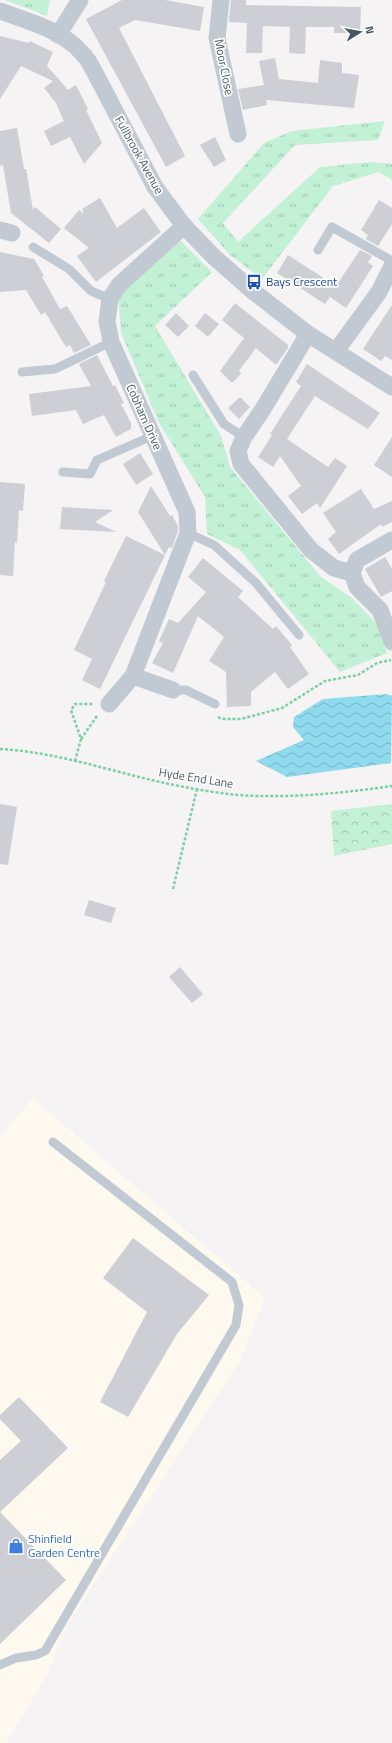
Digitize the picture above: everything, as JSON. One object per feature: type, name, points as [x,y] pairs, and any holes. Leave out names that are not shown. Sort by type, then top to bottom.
[{"type":"street","points":[[58,35],[80,0]]},
{"type":"street","name":"Moor Close","points":[[221,0],[217,38],[238,134]]},
{"type":"street","name":"Fullbrook Avenue","points":[[0,11],[30,22],[58,35],[69,41],[83,53],[94,71],[155,188],[184,226],[214,257],[254,292],[308,334],[392,387]]},
{"type":"street","name":"Cobham Drive","points":[[104,709],[133,676],[188,533],[187,512],[111,342],[107,321],[110,299],[119,285],[184,226]]},
{"type":"street","points":[[336,351],[390,276]]},
{"type":"street","points":[[308,334],[263,409],[244,436],[238,451],[241,464],[311,550],[334,568],[352,573]]},
{"type":"street","points":[[392,540],[357,560],[352,573],[357,587],[380,610],[392,642]]},
{"type":"street","points":[[133,676],[173,690]]},
{"type":"lane","points":[[318,250],[332,227],[392,261]]},
{"type":"lane","points":[[33,247],[68,269],[91,291],[110,299]]},
{"type":"lane","points":[[22,372],[55,369],[111,342]]},
{"type":"lane","points":[[193,375],[224,424],[244,436]]},
{"type":"lane","points":[[63,472],[90,474],[97,460],[152,436]]},
{"type":"lane","points":[[188,533],[214,545],[256,583],[299,635]]},
{"type":"lane","points":[[173,690],[186,690],[215,704]]},
{"type":"lane","points":[[0,1665],[16,1658],[36,1655],[44,1651],[236,1325],[239,1305],[232,1282],[53,1142]]},
{"type":"path","points":[[216,716],[222,719],[241,719],[282,708],[325,681],[358,675],[378,663],[392,659]]},
{"type":"path","points":[[76,761],[81,740],[104,709],[75,704],[71,710],[81,740]]},
{"type":"path","name":"Hyde End Lane","points":[[0,749],[52,755],[161,782],[197,789],[262,796],[358,790],[392,786]]},
{"type":"path","points":[[173,889],[197,789]]},
{"type":"shaded area","points":[[33,1098],[265,1298],[240,1361],[64,1630],[47,1675],[6,1743],[0,1743],[0,1136]]},
{"type":"green space","points":[[5,0],[50,0],[47,16]]},
{"type":"green space","points":[[385,121],[378,140],[295,145],[223,223],[238,242],[320,167],[371,162],[392,164],[392,180],[379,172],[333,186],[262,279],[230,255],[198,219],[264,143],[292,131]]},
{"type":"green space","points":[[181,241],[212,272],[155,326],[221,436],[230,467],[321,577],[352,598],[376,623],[387,653],[340,672],[240,550],[207,534],[205,497],[159,423],[121,333],[118,294]]},
{"type":"green space","points":[[392,804],[392,844],[334,856],[331,811]]},
{"type":"water","points":[[387,694],[392,696],[391,763],[287,777],[256,761],[304,740],[293,727],[294,717],[323,699]]},
{"type":"building","points":[[122,0],[165,0],[204,7],[200,31],[135,20],[119,28],[185,156],[166,167],[86,19]]},
{"type":"building","points":[[231,0],[246,0],[246,5],[361,7],[360,33],[334,33],[334,27],[306,27],[305,54],[289,53],[290,27],[263,26],[262,53],[246,53],[247,23],[229,22]]},
{"type":"building","points":[[0,36],[29,43],[30,41],[53,52],[47,66],[68,90],[76,85],[102,143],[84,164],[70,137],[51,146],[44,131],[64,121],[56,103],[44,88],[53,81],[21,66],[0,99]]},
{"type":"building","points":[[275,58],[279,79],[318,83],[320,60],[342,63],[342,73],[359,75],[354,108],[266,100],[267,105],[243,110],[238,89],[264,85],[259,61]]},
{"type":"building","points":[[17,128],[33,210],[35,207],[61,229],[49,243],[11,213],[3,165],[0,166],[0,131]]},
{"type":"building","points":[[215,137],[226,160],[214,167],[200,145]]},
{"type":"building","points":[[100,198],[117,228],[144,208],[161,232],[96,282],[77,256],[89,248],[64,228],[79,210],[84,214],[82,209]]},
{"type":"building","points":[[379,200],[392,208],[392,224],[378,246],[366,239],[368,235],[361,230]]},
{"type":"building","points":[[360,250],[372,256],[368,262],[373,266],[346,308],[330,297],[325,304],[277,273],[288,255],[336,286]]},
{"type":"building","points":[[0,252],[34,259],[44,276],[42,277],[60,309],[67,306],[91,345],[74,353],[70,345],[66,347],[45,312],[41,315],[26,290],[0,292]]},
{"type":"building","points":[[235,303],[288,345],[288,348],[276,365],[256,348],[239,371],[241,374],[232,383],[220,371],[244,338],[222,320]]},
{"type":"building","points":[[392,305],[392,360],[385,356],[381,361],[363,349]]},
{"type":"building","points":[[176,313],[189,326],[178,337],[165,325]]},
{"type":"building","points":[[205,313],[219,324],[208,337],[195,326]]},
{"type":"building","points":[[97,355],[113,386],[115,385],[124,403],[121,404],[131,423],[131,429],[116,437],[104,415],[83,424],[76,410],[32,416],[29,394],[91,386],[79,364]]},
{"type":"building","points":[[307,364],[380,413],[368,429],[315,396],[287,439],[328,467],[335,458],[347,466],[320,508],[317,503],[302,514],[288,496],[301,486],[280,456],[273,467],[258,457],[272,435],[270,434],[301,386],[296,382]]},
{"type":"building","points":[[240,397],[250,407],[239,419],[228,408]]},
{"type":"building","points":[[392,437],[392,477],[374,465]]},
{"type":"building","points":[[140,453],[153,474],[136,485],[123,464]]},
{"type":"building","points":[[0,482],[25,484],[23,511],[19,510],[13,576],[0,575]]},
{"type":"building","points":[[151,486],[178,526],[178,531],[172,548],[169,547],[165,555],[138,512]]},
{"type":"building","points":[[361,489],[374,509],[392,501],[392,522],[382,527],[381,524],[339,554],[328,539],[336,532],[323,513]]},
{"type":"building","points":[[62,507],[113,510],[95,522],[116,532],[60,529]]},
{"type":"building","points":[[126,536],[165,555],[100,689],[82,680],[92,659],[74,650],[106,582],[104,581]]},
{"type":"building","points":[[385,557],[392,569],[392,591],[381,597],[365,569]]},
{"type":"building","points":[[203,558],[243,591],[238,597],[273,629],[276,626],[292,645],[290,647],[309,674],[288,689],[275,672],[251,692],[251,706],[227,707],[226,672],[209,661],[224,637],[198,616],[173,673],[152,663],[163,643],[159,641],[169,619],[178,623],[206,592],[188,577]]},
{"type":"building","points":[[0,804],[17,807],[8,865],[0,864]]},
{"type":"building","points":[[89,900],[116,908],[111,923],[84,915]]},
{"type":"building","points":[[180,967],[203,994],[192,1003],[169,977]]},
{"type":"building","points":[[133,1238],[209,1295],[177,1334],[128,1417],[100,1402],[147,1312],[103,1278]]},
{"type":"building","points":[[19,1397],[68,1448],[0,1512],[0,1460],[21,1441],[0,1419],[0,1415]]},
{"type":"building","name":"Shinfield Garden Centre","points":[[0,1512],[66,1580],[0,1644]]},
{"type":"place","name":"Bays Crescent","points":[[254,282]]},
{"type":"place","name":"Shinfield Garden Centre","points":[[16,1546]]}]
